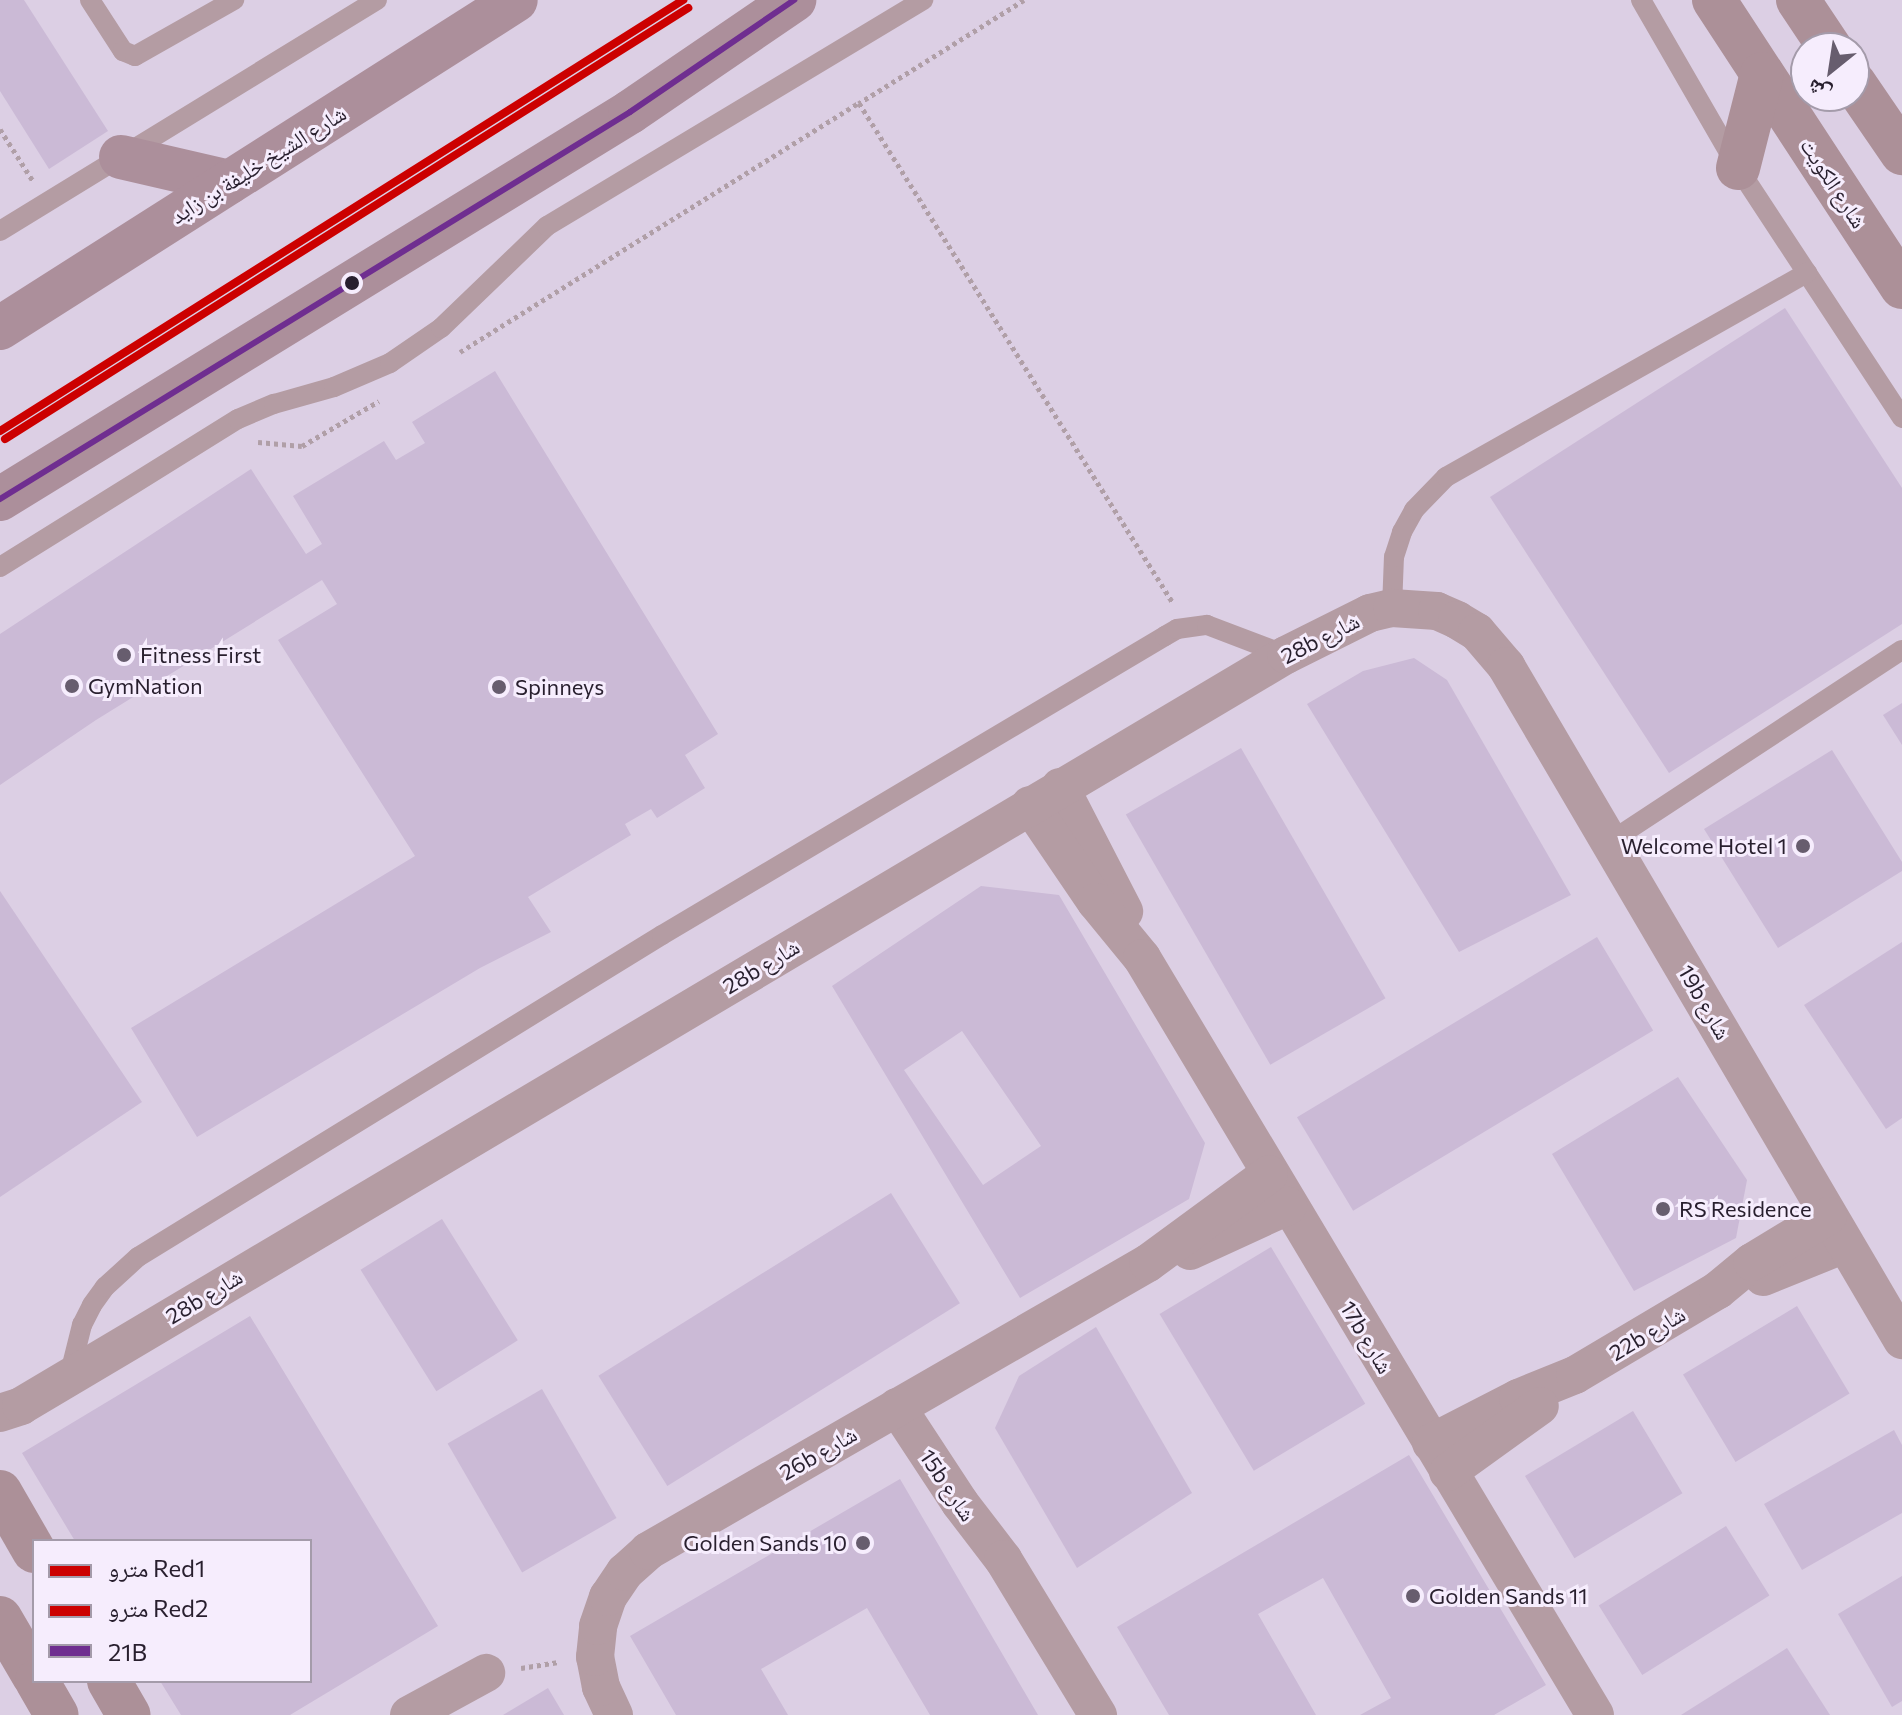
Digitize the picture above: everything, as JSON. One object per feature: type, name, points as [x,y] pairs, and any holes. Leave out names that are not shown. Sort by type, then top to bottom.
[{"type":"main road","name":"شارع الشيخ خليفة بن زايد","points":[[0,328],[516,0]]},
{"type":"main road","points":[[0,499],[630,112],[794,0]]},
{"type":"main road","name":"شارع الكويت","points":[[1714,0],[1902,287]]},
{"type":"main road","points":[[1798,0],[1819,32]]},
{"type":"main road","points":[[1738,168],[1762,74]]},
{"type":"main road","points":[[1870,106],[1902,153]]},
{"type":"main road","points":[[121,157],[229,182]]},
{"type":"main road","points":[[0,1492],[32,1548]]},
{"type":"main road","points":[[0,1618],[32,1673]]},
{"type":"main road","points":[[38,1683],[57,1715]]},
{"type":"main road","points":[[110,1683],[129,1715]]},
{"type":"street","name":"28b شارع","points":[[7,1419],[69,1377],[1286,655],[1370,613],[1392,608],[1426,609],[1457,620],[1477,632],[1506,666]]},
{"type":"street","name":"19b شارع","points":[[1506,666],[1902,1340]]},
{"type":"street","name":"17b شارع","points":[[1045,796],[1115,890],[1142,958],[1595,1715]]},
{"type":"street","name":"26b شارع","points":[[614,1715],[601,1687],[595,1657],[598,1626],[608,1597],[625,1572],[648,1551],[1148,1263],[1195,1249],[1279,1190]]},
{"type":"street","name":"22b شارع","points":[[1439,1457],[1516,1425],[1575,1375],[1718,1290],[1752,1262],[1836,1230]]},
{"type":"street","name":"15b شارع","points":[[910,1400],[977,1493],[1003,1559],[1098,1715]]},
{"type":"street","points":[[409,1715],[486,1673]]},
{"type":"lane","points":[[90,0],[123,51],[135,56],[234,0]]},
{"type":"lane","points":[[0,231],[377,0]]},
{"type":"lane","points":[[0,567],[256,410],[334,387],[390,363],[441,328],[547,226],[923,0]]},
{"type":"lane","points":[[1641,0],[1738,168],[1902,418]]},
{"type":"lane","points":[[1392,608],[1394,557],[1402,532],[1414,510],[1446,477],[1807,273]]},
{"type":"lane","points":[[69,1377],[82,1325],[92,1305],[120,1271],[138,1257],[662,935],[1165,636],[1177,629],[1207,625],[1286,655]]},
{"type":"lane","points":[[1611,841],[1902,650]]},
{"type":"path","points":[[449,359],[1024,0]]},
{"type":"path","points":[[859,103],[1176,607],[1155,618],[1165,636]]},
{"type":"path","points":[[0,129],[46,202]]},
{"type":"path","points":[[222,430],[265,444],[302,446],[382,400]]},
{"type":"path","points":[[486,1673],[595,1657]]},
{"type":"building","points":[[0,0],[24,0],[108,131],[49,169],[0,91]]},
{"type":"building","points":[[1785,308],[1902,488],[1902,624],[1669,773],[1490,497]]},
{"type":"building","name":"Spinneys","points":[[495,371],[718,734],[685,755],[705,788],[657,818],[651,809],[625,824],[631,835],[528,897],[551,932],[480,968],[197,1137],[131,1028],[415,856],[278,640],[337,604],[322,580],[96,720],[0,785],[0,634],[251,469],[306,554],[322,544],[293,496],[384,441],[396,460],[425,443],[412,422]]},
{"type":"building","points":[[1414,658],[1447,680],[1571,895],[1459,952],[1307,704],[1363,671]]},
{"type":"building","points":[[1902,703],[1902,745],[1883,715]]},
{"type":"building","points":[[1241,748],[1386,998],[1270,1065],[1126,815]]},
{"type":"building","name":"Welcome Hotel 1","points":[[1832,750],[1902,862],[1902,871],[1778,948],[1704,829]]},
{"type":"building","points":[[981,886],[1059,895],[1205,1143],[1189,1199],[1020,1298],[832,986]],"holes":[[[962,1031],[1041,1146],[983,1185],[904,1070]]]},
{"type":"building","points":[[0,891],[142,1102],[0,1197]]},
{"type":"building","points":[[1597,937],[1653,1030],[1353,1211],[1297,1117]]},
{"type":"building","points":[[1902,942],[1902,1118],[1886,1129],[1804,1005]]},
{"type":"building","name":"RS Residence","points":[[1678,1077],[1747,1180],[1736,1238],[1634,1291],[1552,1154]]},
{"type":"building","points":[[891,1193],[960,1303],[667,1486],[598,1376]]},
{"type":"building","points":[[442,1219],[518,1340],[436,1391],[361,1270]]},
{"type":"building","points":[[1271,1247],[1365,1404],[1254,1471],[1160,1314]]},
{"type":"building","points":[[1797,1306],[1850,1393],[1736,1462],[1683,1375]]},
{"type":"building","points":[[250,1316],[438,1626],[290,1715],[181,1715],[161,1683],[312,1683],[312,1539],[74,1539],[22,1453]]},
{"type":"building","points":[[1096,1327],[1192,1493],[1077,1568],[995,1428],[1019,1376]]},
{"type":"building","points":[[542,1389],[616,1518],[522,1573],[448,1444]]},
{"type":"building","points":[[1633,1411],[1682,1493],[1574,1558],[1525,1476]]},
{"type":"building","points":[[1894,1430],[1902,1445],[1902,1513],[1802,1570],[1764,1504]]},
{"type":"building","name":"Golden Sands 11","points":[[1409,1455],[1546,1685],[1494,1715],[1360,1715],[1391,1698],[1323,1578],[1258,1614],[1316,1715],[1169,1715],[1117,1627]]},
{"type":"building","name":"Golden Sands 10","points":[[900,1479],[1038,1715],[930,1715],[867,1608],[761,1669],[788,1715],[676,1715],[630,1636]]},
{"type":"building","points":[[1726,1526],[1769,1596],[1642,1675],[1599,1605]]},
{"type":"building","points":[[1902,1576],[1902,1701],[1892,1707],[1838,1614]]},
{"type":"building","points":[[1787,1648],[1830,1715],[1681,1715]]},
{"type":"building","points":[[548,1688],[564,1715],[503,1715]]},
{"type":"metro line","name":"Red1","points":[[0,431],[683,0]]},
{"type":"metro line","name":"Red2","points":[[5,439],[688,8]]},
{"type":"transit line","name":"21B","points":[[0,499],[630,112],[794,0]]},
{"type":"place","name":"Fitness First","points":[[124,655]]},
{"type":"place","name":"GymNation","points":[[72,686]]},
{"type":"place","name":"Spinneys","points":[[499,687]]},
{"type":"place","name":"Welcome Hotel 1","points":[[1803,846]]},
{"type":"place","name":"RS Residence","points":[[1663,1209]]},
{"type":"place","name":"Golden Sands 10","points":[[863,1543]]},
{"type":"place","name":"Golden Sands 11","points":[[1413,1596]]}]
